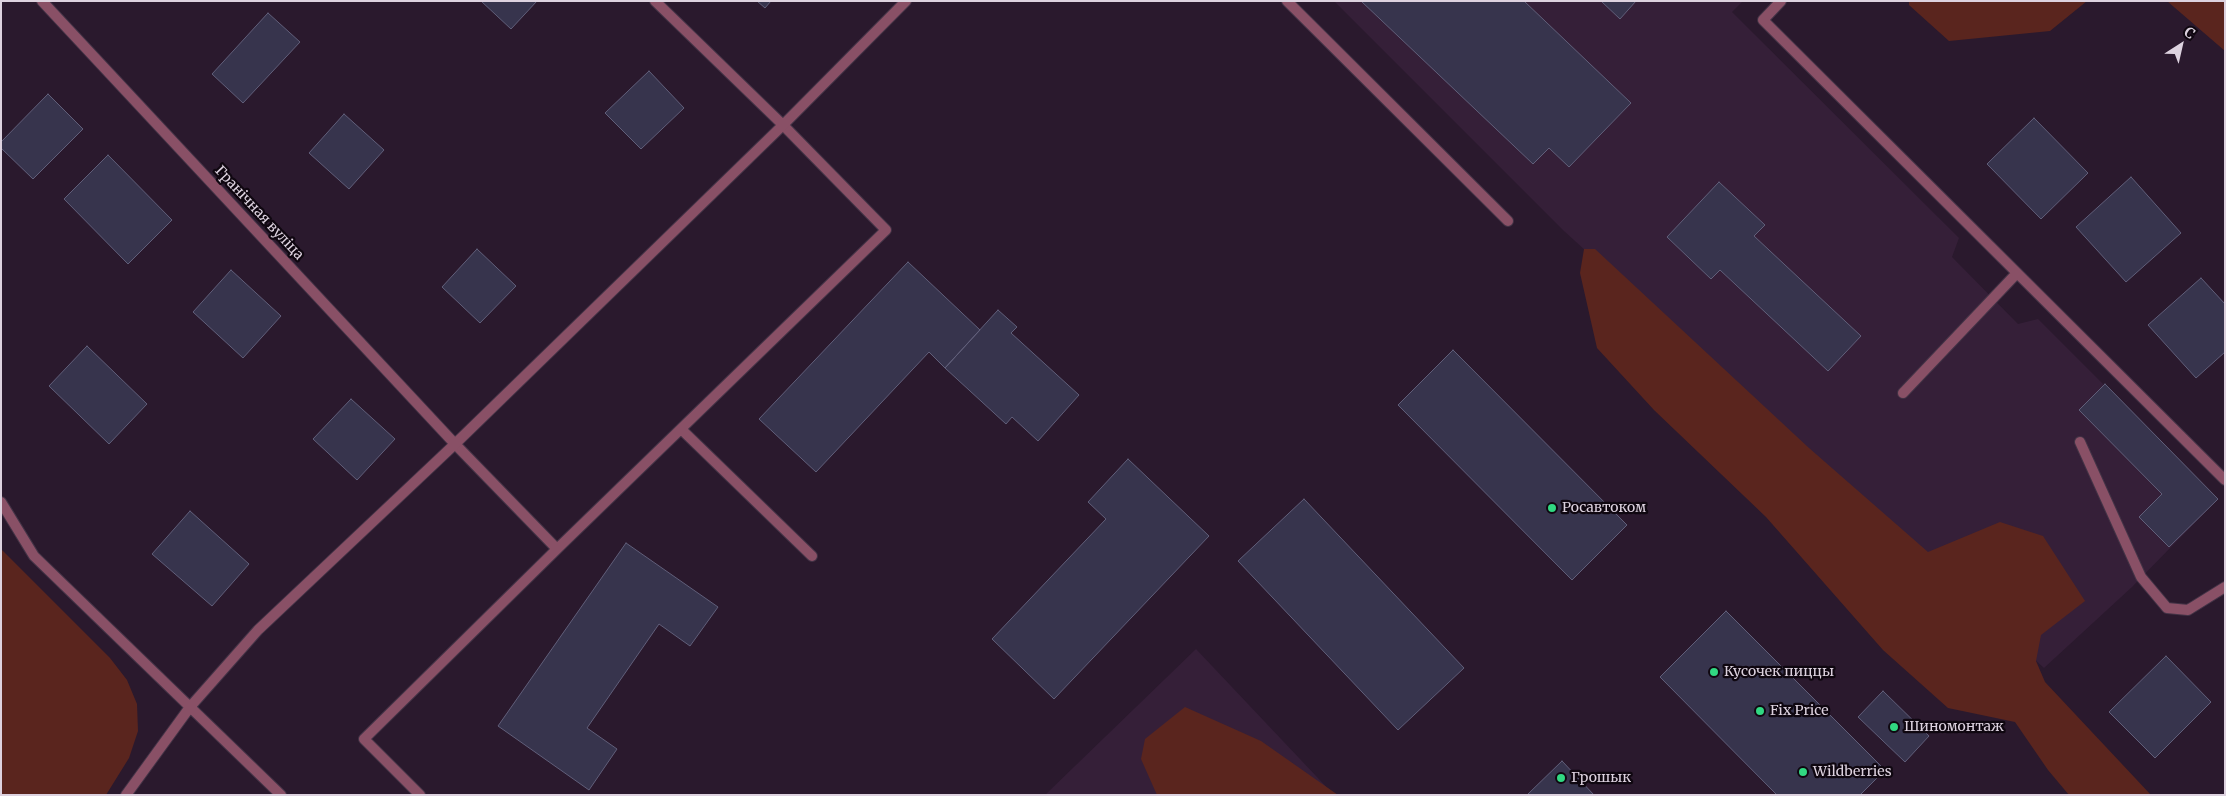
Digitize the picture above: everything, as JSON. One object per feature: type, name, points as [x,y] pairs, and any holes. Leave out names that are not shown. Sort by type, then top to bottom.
[{"type":"street","name":"Гранічная вуліца","points":[[42,1],[455,444],[557,549]]},
{"type":"street","points":[[420,795],[364,739],[886,230],[784,125],[655,1]]},
{"type":"street","points":[[126,795],[190,707],[258,630],[455,444],[784,125],[906,1]]},
{"type":"street","points":[[1287,1],[1508,221]]},
{"type":"street","points":[[1781,1],[1764,20],[2225,480]]},
{"type":"street","points":[[1903,393],[2016,273]]},
{"type":"street","points":[[681,429],[812,556]]},
{"type":"street","points":[[2080,442],[2141,577],[2167,608],[2188,610],[2225,587]]},
{"type":"street","points":[[1,502],[34,556],[281,795]]},
{"type":"shaded area","points":[[1334,1],[1743,1],[1732,12],[1959,238],[1952,257],[2018,324],[2038,319],[2218,499],[2132,587],[2044,668],[1564,231]]},
{"type":"shaded area","points":[[1909,1],[2087,1],[2050,31],[1949,41],[1909,5]]},
{"type":"shaded area","points":[[2167,1],[2225,1],[2225,51]]},
{"type":"shaded area","points":[[1584,249],[1595,249],[1809,448],[1928,552],[2000,522],[2043,536],[2085,601],[2041,635],[2036,661],[2045,682],[2151,795],[2069,795],[2048,770],[2015,722],[1948,708],[1883,650],[1766,517],[1654,410],[1597,348],[1580,273]]},
{"type":"shaded area","points":[[1,549],[110,658],[127,680],[137,704],[138,731],[129,758],[106,795],[1,795]]},
{"type":"shaded area","points":[[1196,649],[1334,795],[1045,795]]},
{"type":"shaded area","points":[[1185,707],[1261,741],[1338,795],[1157,795],[1141,759],[1145,739]]},
{"type":"building","points":[[481,1],[537,1],[511,29]]},
{"type":"building","points":[[757,1],[771,1],[765,8]]},
{"type":"building","points":[[1361,1],[1524,1],[1631,103],[1569,167],[1549,148],[1533,164]]},
{"type":"building","points":[[1601,1],[1636,1],[1620,19]]},
{"type":"building","points":[[268,13],[300,42],[243,103],[212,74]]},
{"type":"building","points":[[649,71],[684,108],[641,149],[605,113]]},
{"type":"building","points":[[48,94],[83,129],[33,179],[1,148],[1,142]]},
{"type":"building","points":[[344,114],[384,150],[349,189],[309,153]]},
{"type":"building","points":[[2034,118],[2088,173],[2041,219],[1987,164]]},
{"type":"building","points":[[108,155],[172,220],[128,264],[64,199]]},
{"type":"building","points":[[2131,177],[2181,233],[2126,282],[2076,227]]},
{"type":"building","points":[[1719,182],[1765,225],[1754,236],[1861,336],[1828,371],[1720,270],[1711,279],[1667,237]]},
{"type":"building","points":[[477,249],[516,286],[480,323],[442,287]]},
{"type":"building","points":[[908,262],[980,330],[945,368],[929,352],[816,472],[759,419]]},
{"type":"building","points":[[231,270],[281,316],[243,358],[193,312]]},
{"type":"building","points":[[2201,278],[2225,304],[2225,352],[2196,378],[2148,325]]},
{"type":"building","points":[[998,310],[1017,327],[1011,333],[1079,395],[1038,441],[1012,417],[1006,424],[945,368]]},
{"type":"building","points":[[87,346],[147,404],[109,444],[49,386]]},
{"type":"building","points":[[1453,350],[1627,525],[1572,580],[1398,405]]},
{"type":"building","points":[[2105,384],[2218,499],[2169,547],[2139,517],[2162,494],[2079,410]]},
{"type":"building","points":[[351,399],[395,439],[357,480],[313,439]]},
{"type":"building","points":[[1128,459],[1209,536],[1054,699],[992,639],[1106,519],[1088,502]]},
{"type":"building","points":[[1304,499],[1464,668],[1398,730],[1238,561]]},
{"type":"building","points":[[190,511],[249,564],[212,606],[152,554]]},
{"type":"building","points":[[626,543],[718,607],[690,646],[659,624],[587,728],[617,749],[589,790],[498,726]]},
{"type":"building","name":"Fix Price","points":[[1726,611],[1885,770],[1860,795],[1777,795],[1660,677]]},
{"type":"building","points":[[2166,656],[2211,702],[2155,758],[2109,712]]},
{"type":"building","name":"Шиномонтаж","points":[[1883,691],[1929,736],[1905,762],[1858,717]]},
{"type":"building","name":"Грошык","points":[[1562,761],[1594,795],[1527,795]]},
{"type":"place","name":"Росавтоком","points":[[1552,508]]},
{"type":"place","name":"Кусочек пиццы","points":[[1714,672]]},
{"type":"place","name":"Fix Price","points":[[1760,711]]},
{"type":"place","name":"Шиномонтаж","points":[[1894,727]]},
{"type":"place","name":"Wildberries","points":[[1803,772]]},
{"type":"place","name":"Грошык","points":[[1561,778]]}]
